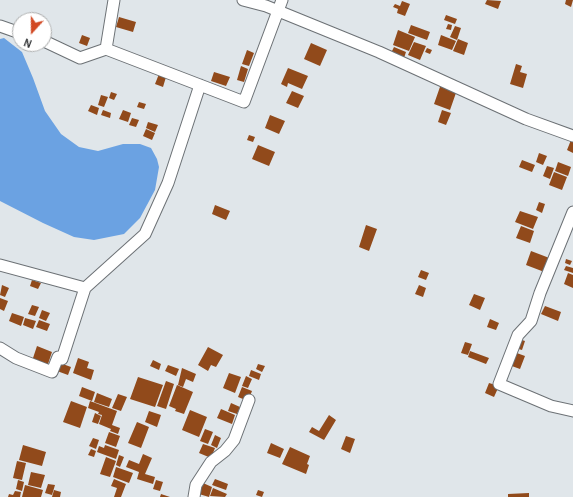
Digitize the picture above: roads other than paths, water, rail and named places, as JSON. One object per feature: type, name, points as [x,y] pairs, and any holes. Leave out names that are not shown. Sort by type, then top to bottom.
[{"type":"street","points":[[106,49],[114,0]]},
{"type":"street","points":[[243,0],[266,6],[379,52],[526,119],[573,136]]},
{"type":"street","points":[[52,45],[80,58],[106,49],[244,102],[282,0]]},
{"type":"street","points":[[0,26],[12,30]]},
{"type":"street","points":[[0,348],[16,358],[52,372],[58,357],[62,359],[85,288],[145,234],[168,183],[200,85]]},
{"type":"street","points":[[573,212],[540,293],[531,321],[518,335],[499,384],[551,406],[573,411]]},
{"type":"street","points":[[0,265],[85,288]]},
{"type":"street","points":[[194,497],[196,486],[211,462],[225,451],[234,440],[249,400]]},
{"type":"water","points":[[4,38],[12,44],[12,52],[22,52],[45,111],[61,134],[79,147],[98,151],[123,144],[140,144],[151,148],[157,159],[159,167],[155,190],[140,218],[124,234],[94,240],[74,237],[0,201],[0,39]]}]
